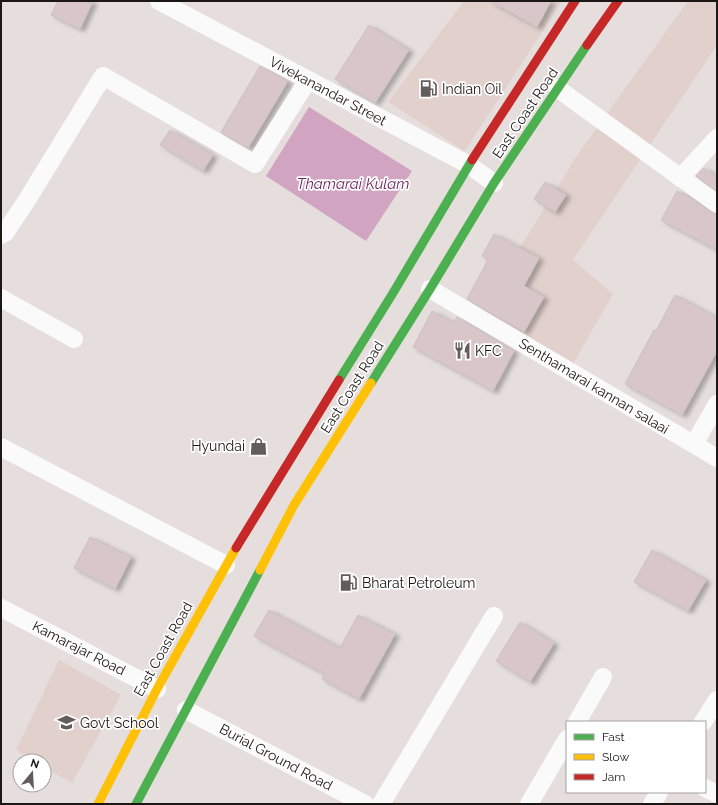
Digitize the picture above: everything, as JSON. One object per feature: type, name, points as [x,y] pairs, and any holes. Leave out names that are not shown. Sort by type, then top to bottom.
[{"type":"main road","name":"East Coast Road","points":[[98,804],[157,689],[226,565],[469,165],[575,1]]},
{"type":"main road","name":"East Coast Road","points":[[136,804],[294,505],[430,289],[494,183],[557,88],[618,1]]},
{"type":"street","name":"Vivekanandar Street","points":[[159,1],[469,165],[494,183]]},
{"type":"street","points":[[1,235],[5,232],[27,200],[103,76],[255,164],[308,80]]},
{"type":"street","points":[[557,88],[717,204]]},
{"type":"street","points":[[680,178],[717,138]]},
{"type":"street","name":"Senthamarai kannan salaai","points":[[430,289],[717,458]]},
{"type":"street","points":[[1,298],[74,339]]},
{"type":"street","points":[[694,444],[717,404]]},
{"type":"street","points":[[1,447],[226,565]]},
{"type":"street","name":"Kamarajar Road","points":[[1,608],[157,689]]},
{"type":"street","points":[[381,804],[494,616]]},
{"type":"street","points":[[578,721],[603,677]]},
{"type":"street","points":[[704,721],[717,700]]},
{"type":"street","name":"Burial Ground Road","points":[[186,710],[365,804]]},
{"type":"street","points":[[529,804],[566,741]]},
{"type":"street","points":[[706,788],[717,794]]},
{"type":"street","points":[[652,804],[658,793]]},
{"type":"shaded area","points":[[464,1],[562,1],[465,151],[388,102]]},
{"type":"shaded area","points":[[688,1],[717,1],[717,45],[573,260],[613,294],[569,371],[456,315],[477,317],[576,157]]},
{"type":"shaded area","name":"Govt School","points":[[59,660],[121,695],[72,783],[52,772],[52,753],[21,753],[16,750]]},
{"type":"water","name":"Thamarai Kulam","points":[[309,107],[412,171],[366,241],[266,176]]},
{"type":"building","points":[[58,1],[93,1],[80,29],[51,15]]},
{"type":"building","points":[[490,1],[551,1],[537,27]]},
{"type":"building","points":[[369,25],[409,50],[375,103],[335,79]]},
{"type":"building","points":[[260,66],[288,81],[248,148],[221,132]]},
{"type":"building","points":[[170,130],[213,155],[203,171],[160,145]]},
{"type":"building","points":[[704,168],[717,177],[717,191],[696,176]]},
{"type":"building","points":[[545,182],[566,195],[555,212],[534,199]]},
{"type":"building","points":[[677,191],[682,194],[683,193],[711,212],[717,214],[717,250],[661,220]]},
{"type":"building","points":[[494,234],[539,258],[524,286],[544,297],[524,332],[467,299],[488,260],[482,256]]},
{"type":"building","points":[[675,295],[717,318],[717,351],[682,415],[625,384]]},
{"type":"building","name":"KFC","points":[[432,311],[454,323],[457,317],[514,351],[493,391],[413,347]]},
{"type":"building","points":[[90,537],[131,557],[115,589],[74,568]]},
{"type":"building","points":[[652,550],[706,580],[688,611],[634,582]]},
{"type":"building","points":[[269,610],[340,648],[358,615],[395,634],[359,699],[322,679],[325,674],[254,636]]},
{"type":"building","points":[[520,622],[554,643],[530,682],[496,661]]},
{"type":"traffic: fast","points":[[371,383],[494,183],[587,45]]},
{"type":"traffic: fast","points":[[339,380],[393,293],[472,160]]},
{"type":"traffic: fast","points":[[136,804],[260,570]]},
{"type":"traffic: slow","points":[[260,570],[294,505],[371,383]]},
{"type":"traffic: slow","points":[[98,804],[157,689],[236,548]]},
{"type":"traffic: jam","points":[[472,160],[575,1]]},
{"type":"traffic: jam","points":[[587,45],[618,1]]},
{"type":"traffic: jam","points":[[236,548],[339,380]]},
{"type":"place","name":"Indian Oil","points":[[429,89]]},
{"type":"place","name":"KFC","points":[[462,351]]},
{"type":"place","name":"Hyundai","points":[[258,446]]},
{"type":"place","name":"Bharat Petroleum","points":[[349,583]]},
{"type":"place","name":"Govt School","points":[[67,723]]}]
